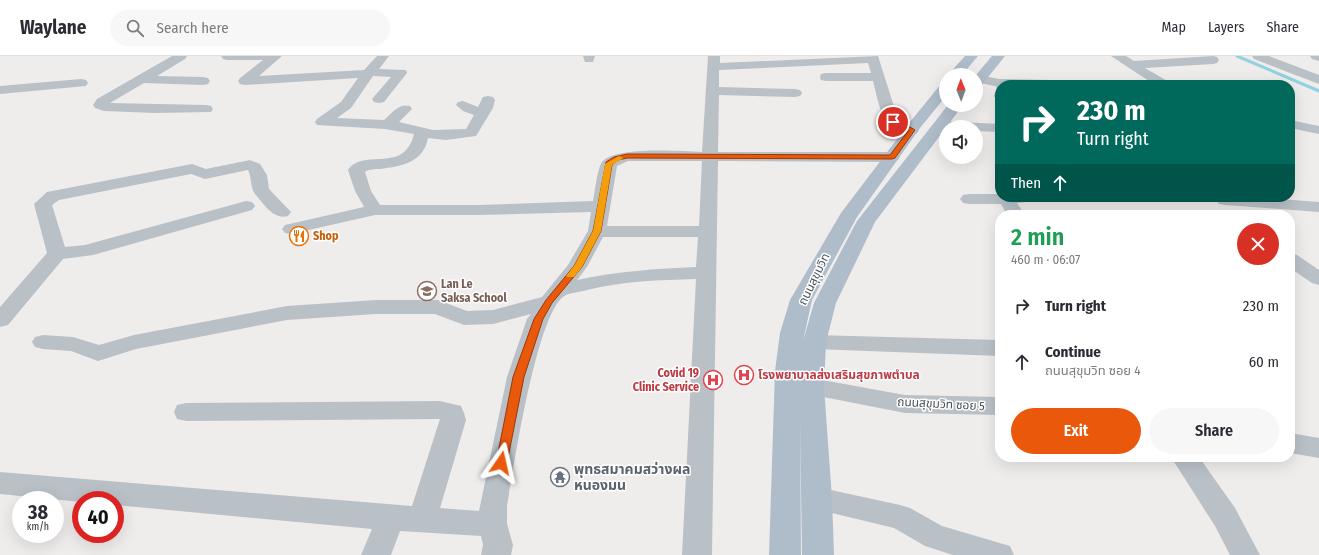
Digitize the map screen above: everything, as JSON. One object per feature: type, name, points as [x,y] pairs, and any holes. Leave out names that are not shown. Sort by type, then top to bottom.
[{"type":"main road","points":[[961,68],[972,56]]},
{"type":"main road","points":[[983,75],[999,56]]},
{"type":"main road","name":"ถนนสุขุมวิท","points":[[785,555],[787,371],[801,300],[848,217],[895,152],[939,96]]},
{"type":"main road","name":"ถนนสุขุมวิท","points":[[818,555],[817,499],[811,387],[814,342],[825,303],[866,221],[939,128]]},
{"type":"street","points":[[181,56],[102,102],[100,105],[104,107],[155,109],[206,109]]},
{"type":"street","points":[[227,56],[275,57]]},
{"type":"street","points":[[383,56],[369,72],[346,105],[322,122],[407,127],[427,134],[457,135],[471,133],[475,128],[486,104],[471,110],[464,105]]},
{"type":"street","points":[[1118,56],[1156,80]]},
{"type":"street","points":[[1258,56],[1319,80]]},
{"type":"street","points":[[275,57],[245,81],[369,72]]},
{"type":"street","points":[[697,555],[714,62],[872,58],[893,122],[899,126],[912,130]]},
{"type":"street","points":[[1131,65],[1213,60]]},
{"type":"street","points":[[317,69],[401,73],[379,99]]},
{"type":"street","points":[[826,77],[878,77]]},
{"type":"street","points":[[142,79],[203,81]]},
{"type":"street","points":[[983,81],[995,83]]},
{"type":"street","points":[[0,90],[81,83]]},
{"type":"street","points":[[46,96],[56,85]]},
{"type":"street","points":[[712,91],[794,93]]},
{"type":"street","points":[[386,125],[405,108]]},
{"type":"street","points":[[1295,126],[1319,130]]},
{"type":"street","points":[[983,127],[995,128]]},
{"type":"street","points":[[375,210],[363,191],[356,170],[363,166],[394,162],[408,158],[420,145],[422,132]]},
{"type":"street","points":[[837,142],[868,144],[895,152]]},
{"type":"street","points":[[496,555],[498,545],[493,524],[493,506],[518,377],[538,319],[553,297],[577,267],[597,231],[609,164],[616,159],[627,156],[710,156],[895,152]]},
{"type":"street","points":[[58,254],[43,204],[53,196],[192,169],[205,174],[244,166],[254,167],[259,175],[261,190],[286,220],[375,210],[478,210],[601,206]]},
{"type":"street","points":[[969,199],[995,199]]},
{"type":"street","points":[[1267,202],[1319,207]]},
{"type":"street","points":[[0,320],[58,254],[86,251],[246,206]]},
{"type":"street","points":[[597,231],[708,232]]},
{"type":"street","points":[[1295,262],[1319,279]]},
{"type":"street","points":[[44,342],[73,344],[98,353],[134,342],[288,313],[376,307],[438,307],[464,318],[493,317],[608,279],[707,273]]},
{"type":"street","points":[[814,342],[995,348]]},
{"type":"street","name":"ถนนสุขุมวิท ซอย 5","points":[[811,387],[905,404],[995,406]]},
{"type":"street","points":[[186,412],[440,410],[452,413],[453,420],[422,519]]},
{"type":"street","points":[[1295,444],[1319,448]]},
{"type":"street","points":[[1187,462],[1223,514],[1238,539],[1245,555]]},
{"type":"street","points":[[0,483],[390,518],[493,524]]},
{"type":"street","points":[[817,499],[900,517],[935,537],[999,555]]},
{"type":"street","points":[[376,555],[390,518]]},
{"type":"waterway","points":[[1237,56],[1293,80]]},
{"type":"waterway","points":[[1295,81],[1319,91]]},
{"type":"slow traffic","points":[[571,276],[597,231],[609,164],[619,158]]},
{"type":"place","name":"Shop","points":[[299,236]]},
{"type":"place","name":"Lan Le Saksa School","points":[[427,291]]},
{"type":"place","name":"โรงพยาบาลส่งเสริมสุขภาพตำบล","points":[[744,375]]},
{"type":"place","name":"Covid 19 Clinic Service","points":[[713,380]]},
{"type":"place","name":"พุทธสมาคมสว่างผล หนองมน","points":[[560,477]]},
{"type":"route","points":[[501,463],[518,377],[538,319],[549,302],[577,267],[597,231],[609,164],[616,159],[627,156],[892,157],[912,130],[899,126],[893,122]]}]
